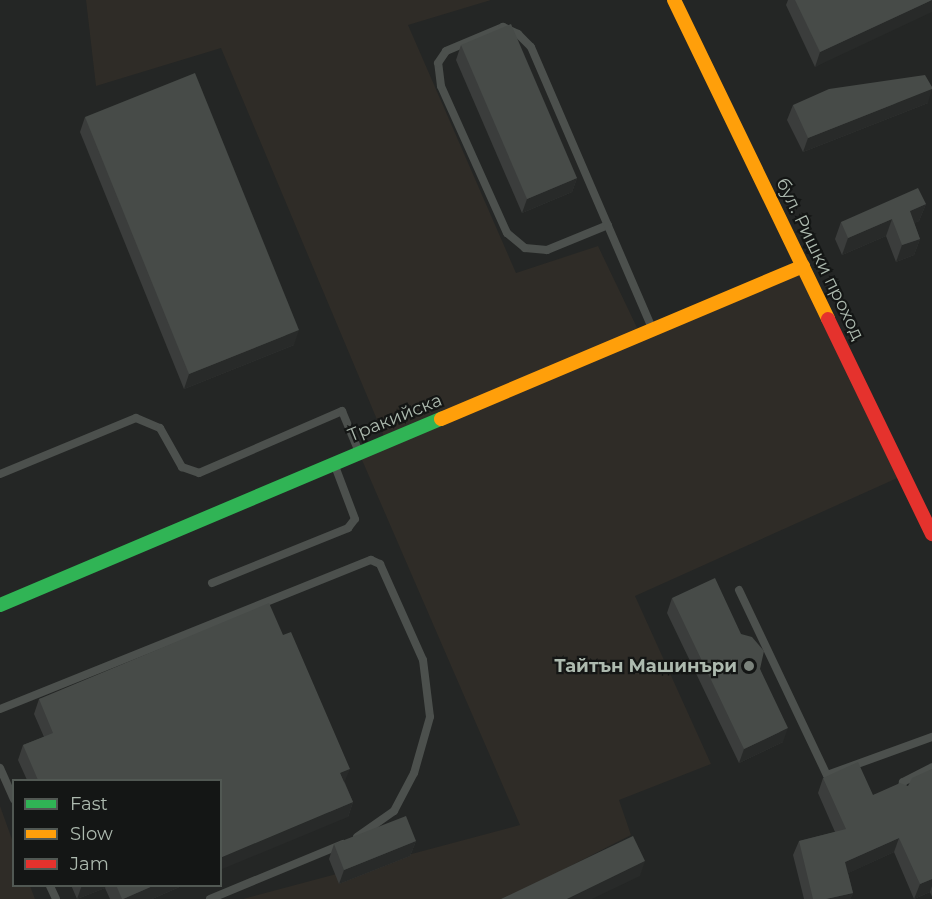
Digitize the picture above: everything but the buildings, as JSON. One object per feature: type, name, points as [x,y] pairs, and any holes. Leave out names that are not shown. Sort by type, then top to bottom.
[{"type":"street","name":"бул. Ришки проход","points":[[674,0],[932,534]]},
{"type":"street","name":"Тракийска","points":[[0,605],[803,266]]},
{"type":"lane","points":[[608,225],[547,250],[525,248],[507,233],[441,86],[438,63],[446,51],[502,27],[518,34],[531,47],[608,225],[653,331]]},
{"type":"lane","points":[[0,474],[136,418],[160,428],[182,467],[199,473],[342,411],[359,453]]},
{"type":"lane","points":[[212,583],[348,528],[355,519],[334,463]]},
{"type":"lane","points":[[0,710],[358,562],[371,560],[380,564],[424,672],[430,717],[409,782],[394,811],[380,824],[340,846],[210,899]]},
{"type":"lane","points":[[740,590],[827,775],[932,737]]},
{"type":"lane","points":[[900,795],[903,782],[932,767]]},
{"type":"lane","points":[[0,768],[12,795]]},
{"type":"shaded area","points":[[0,0],[932,0],[932,899],[0,899]]},
{"type":"shaded area","points":[[86,0],[491,0],[408,25],[516,273],[598,246],[641,336],[803,266],[904,475],[635,596],[711,764],[619,800],[631,835],[506,899],[243,899],[520,825],[359,453],[386,441],[221,48],[96,86]]},
{"type":"shaded area","points":[[0,806],[12,839],[12,887],[30,887],[35,899],[0,899]]},
{"type":"traffic: fast","points":[[0,605],[441,419]]},
{"type":"traffic: slow","points":[[674,0],[828,319]]},
{"type":"traffic: slow","points":[[441,419],[803,266]]},
{"type":"traffic: jam","points":[[828,319],[932,534]]},
{"type":"place","name":"Тайтън Машинъри","points":[[749,666]]}]
